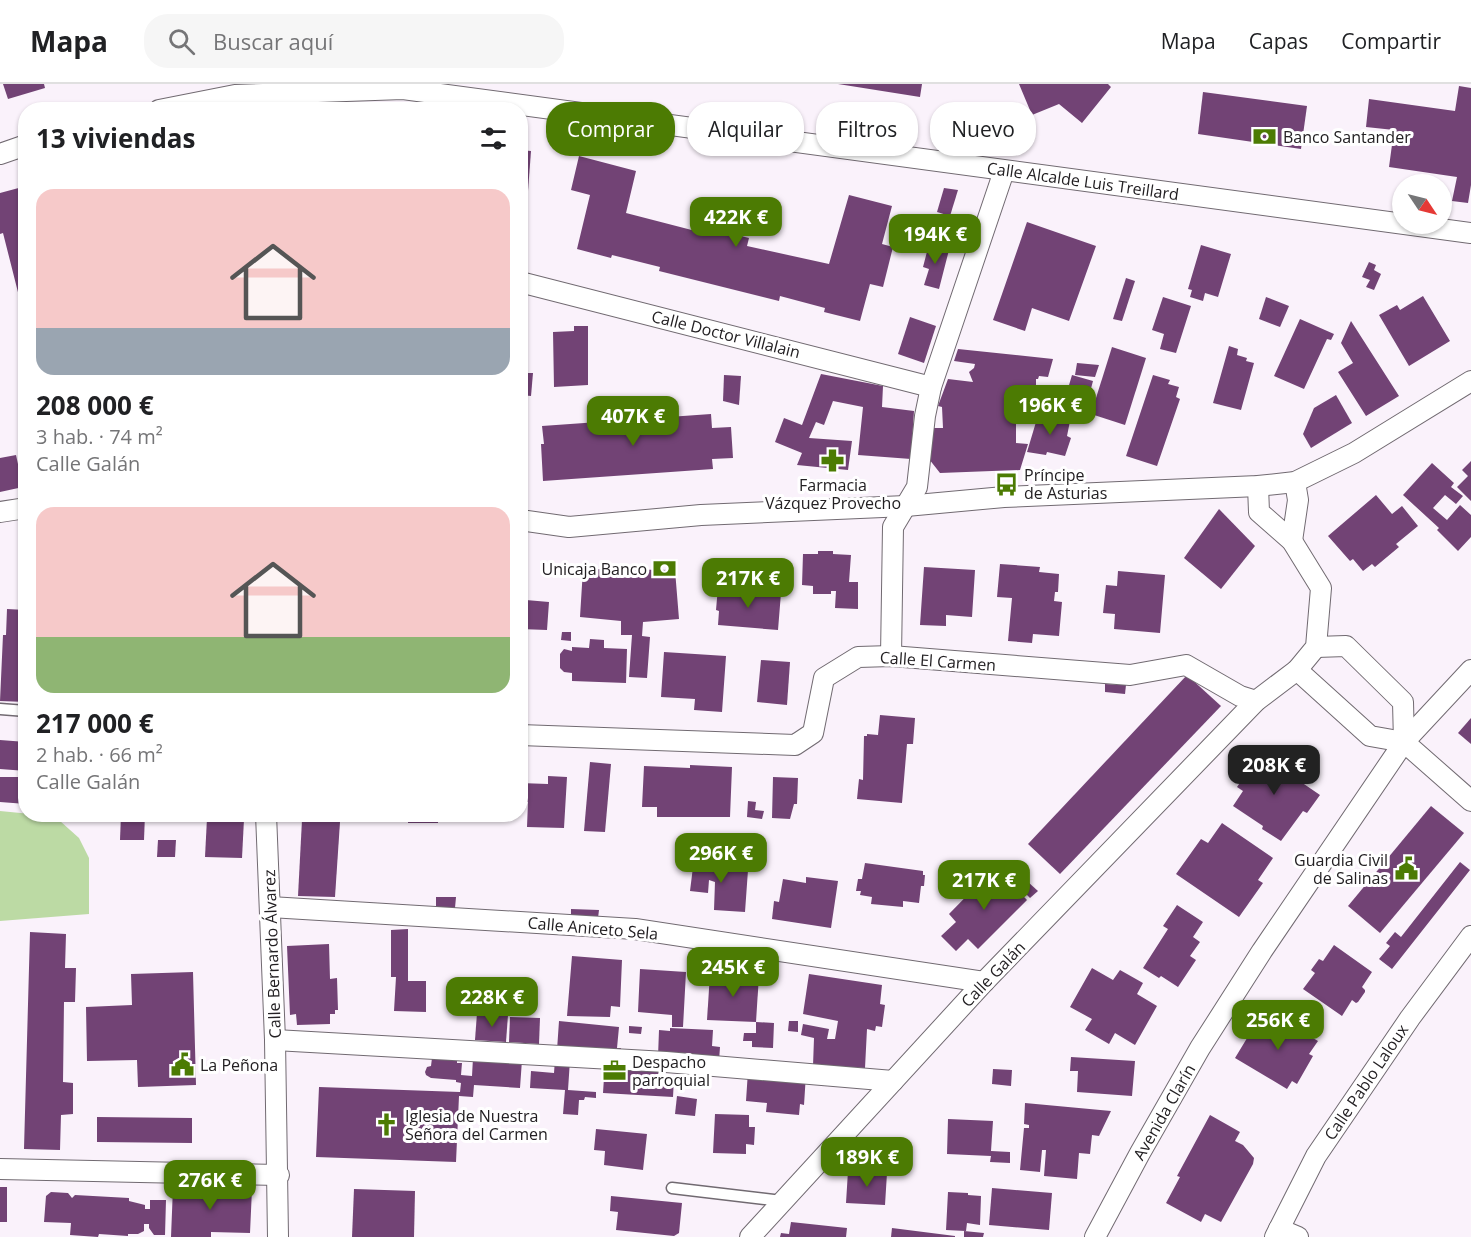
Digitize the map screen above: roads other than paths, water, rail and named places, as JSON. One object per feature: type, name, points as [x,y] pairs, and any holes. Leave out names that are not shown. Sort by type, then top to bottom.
[{"type":"street","name":"Calle Alcalde Luis Treillard","points":[[202,102],[234,96],[403,89],[502,102]]},
{"type":"street","name":"Calle Alcalde Luis Treillard","points":[[528,105],[1471,233]]},
{"type":"street","points":[[0,154],[18,148]]},
{"type":"street","points":[[891,656],[893,527],[917,487],[925,416],[931,387],[1004,171]]},
{"type":"street","name":"Calle Doctor Villalain","points":[[528,284],[931,387]]},
{"type":"street","points":[[528,521],[569,527],[701,515],[906,506],[1004,497],[1258,486],[1295,482],[1354,453],[1471,381]]},
{"type":"street","points":[[1292,542],[1298,500],[1295,482]]},
{"type":"street","points":[[1258,486],[1259,512],[1292,542],[1321,588],[1316,647],[1346,646],[1403,702],[1404,742]]},
{"type":"street","points":[[0,512],[18,509]]},
{"type":"street","name":"Calle Galán","points":[[750,1237],[984,982],[1256,701],[1297,670],[1316,647]]},
{"type":"street","name":"Calle El Carmen","points":[[528,735],[795,745],[813,733],[824,678],[858,657],[891,656],[1130,675],[1186,665],[1240,696],[1256,701]]},
{"type":"street","points":[[1297,670],[1370,736],[1404,742],[1471,801]]},
{"type":"street","name":"Avenida Clarín","points":[[1095,1237],[1200,1048],[1262,951],[1404,742],[1471,670]]},
{"type":"street","name":"Calle Bernardo Álvarez","points":[[266,822],[275,1040],[279,1237]]},
{"type":"street","name":"Calle Aniceto Sela","points":[[270,907],[635,929],[984,982]]},
{"type":"street","name":"Calle Pablo Laloux","points":[[1277,1233],[1316,1156],[1410,1018],[1471,936]]},
{"type":"street","points":[[275,1040],[666,1062],[893,1081]]},
{"type":"street","points":[[0,1169],[279,1175]]},
{"type":"street","points":[[1277,1233],[1298,1237]]},
{"type":"lane","points":[[0,709],[18,710]]},
{"type":"lane","points":[[672,1188],[782,1201]]},
{"type":"place","name":"Banco Santander","points":[[1265,137]]},
{"type":"place","name":"Farmacia Vázquez Provecho","points":[[833,460]]},
{"type":"place","name":"Príncipe de Asturias","points":[[1006,484]]},
{"type":"place","name":"Unicaja Banco","points":[[665,569]]},
{"type":"place","name":"Guardia Civil de Salinas","points":[[1406,869]]},
{"type":"place","name":"La Peñona","points":[[182,1065]]},
{"type":"place","name":"Despacho parroquial","points":[[614,1071]]},
{"type":"place","name":"Iglesia de Nuestra Señora del Carmen","points":[[387,1125]]}]
